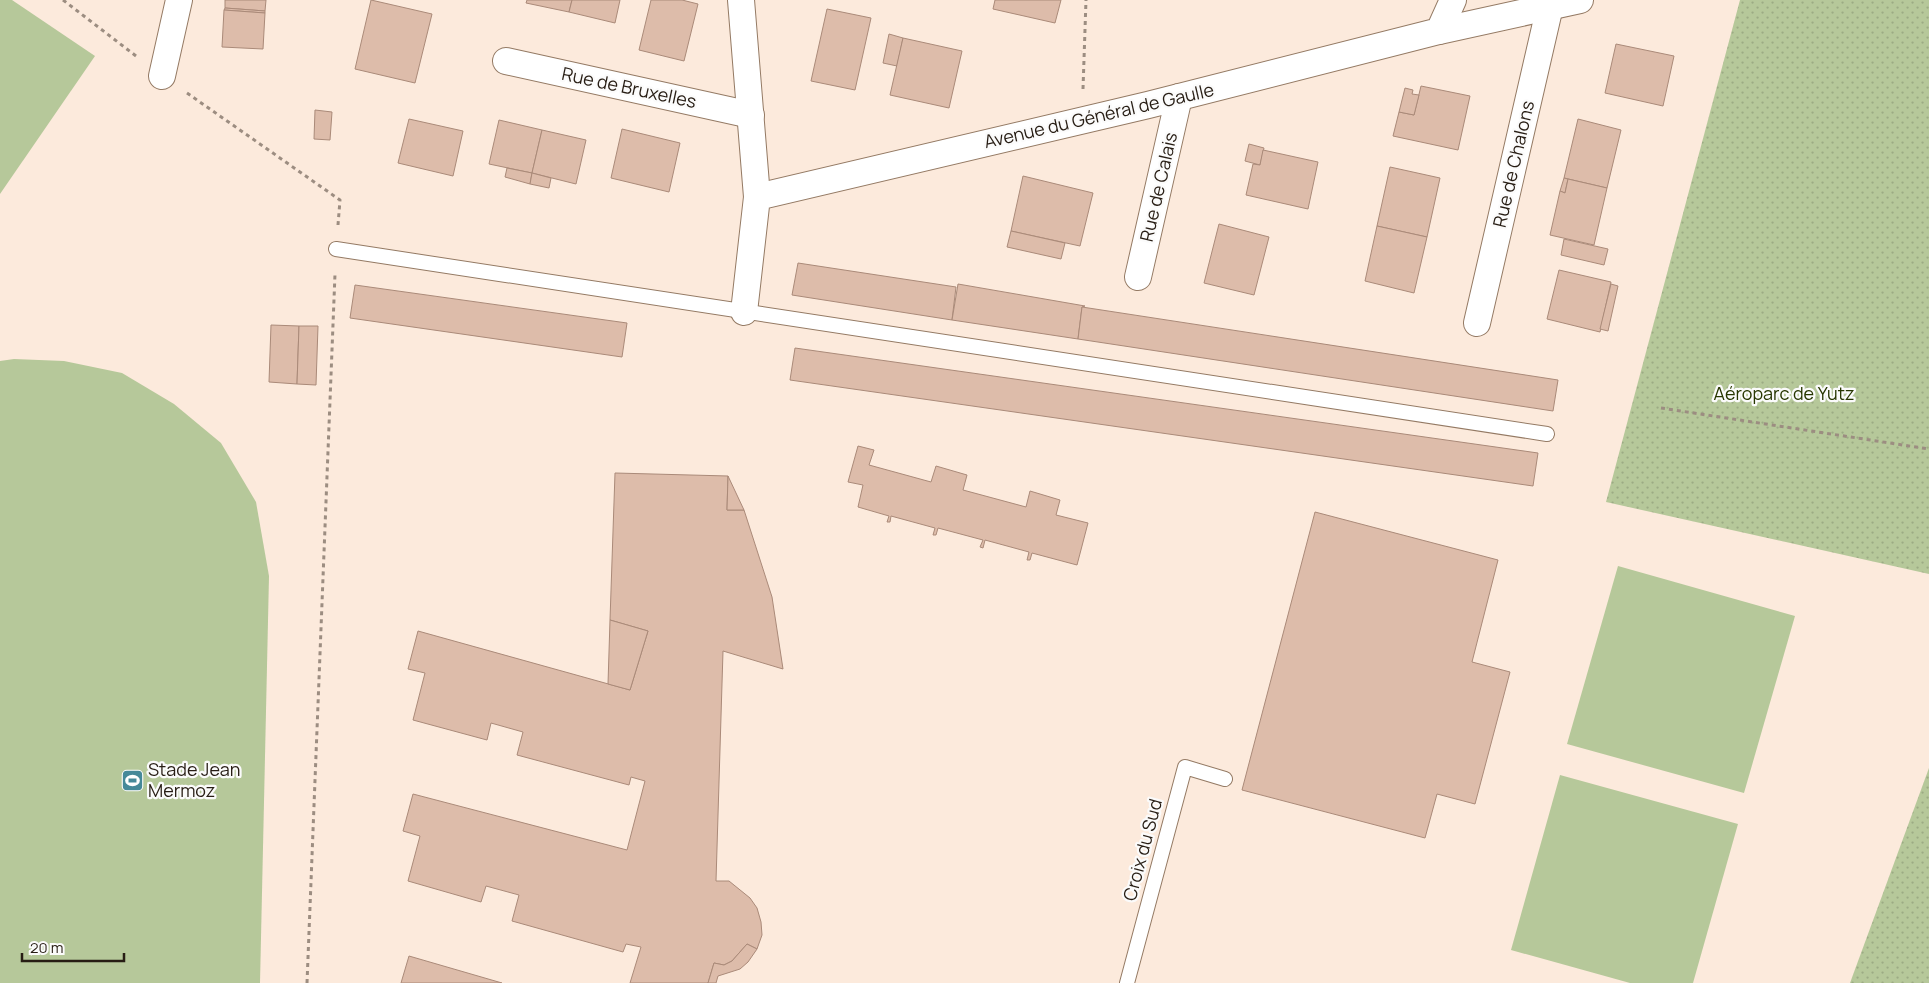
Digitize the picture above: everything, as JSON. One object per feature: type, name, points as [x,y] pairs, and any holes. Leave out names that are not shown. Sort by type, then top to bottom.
[{"type":"street","points":[[162,76],[179,0]]},
{"type":"street","points":[[741,0],[757,197],[744,312]]},
{"type":"street","points":[[1440,31],[1453,0]]},
{"type":"street","name":"Avenue du Général de Gaulle","points":[[757,197],[1179,97],[1440,31],[1580,0]]},
{"type":"street","name":"Rue de Chalons","points":[[1477,323],[1550,6]]},
{"type":"street","name":"Rue de Bruxelles","points":[[506,61],[751,115]]},
{"type":"street","name":"Rue de Calais","points":[[1138,277],[1179,97]]},
{"type":"lane","points":[[336,249],[1547,434]]},
{"type":"lane","name":"Croix du Sud","points":[[1126,983],[1185,767],[1225,779]]},
{"type":"path","points":[[63,0],[162,76],[340,200],[336,249],[307,983]]},
{"type":"path","points":[[1082,119],[1086,0]]},
{"type":"path","points":[[1660,408],[1929,449]]},
{"type":"green space","points":[[0,0],[12,0],[95,56],[0,194]]},
{"type":"green space","name":"Aéroparc de Yutz","points":[[1740,0],[1929,0],[1929,574],[1606,502]]},
{"type":"green space","name":"Stade Jean Mermoz","points":[[14,359],[64,361],[122,373],[174,404],[221,443],[256,502],[269,576],[260,983],[0,983],[0,361]]},
{"type":"green space","points":[[1618,566],[1795,616],[1744,793],[1567,744]]},
{"type":"green space","points":[[1929,768],[1929,983],[1850,983]]},
{"type":"green space","points":[[1560,775],[1738,824],[1693,983],[1630,983],[1511,950]]},
{"type":"building","points":[[225,0],[266,0],[265,11],[225,8]]},
{"type":"building","points":[[371,0],[432,14],[415,83],[355,69]]},
{"type":"building","points":[[527,0],[572,0],[569,12],[526,3]]},
{"type":"building","points":[[572,0],[620,0],[615,23],[569,12]]},
{"type":"building","points":[[651,0],[682,0],[698,4],[684,61],[639,50]]},
{"type":"building","points":[[995,0],[1061,0],[1055,23],[993,9]]},
{"type":"building","points":[[225,8],[265,11],[265,13],[224,10]]},
{"type":"building","points":[[827,9],[871,18],[855,90],[811,81]]},
{"type":"building","points":[[224,10],[265,13],[263,49],[222,47]]},
{"type":"building","points":[[889,34],[903,38],[897,66],[883,63]]},
{"type":"building","points":[[903,38],[962,51],[949,108],[890,95]]},
{"type":"building","points":[[1616,44],[1674,56],[1663,106],[1605,93]]},
{"type":"building","points":[[1421,86],[1470,96],[1458,150],[1393,136],[1399,112],[1414,115]]},
{"type":"building","points":[[1405,88],[1413,90],[1412,94],[1419,95],[1414,115],[1399,112]]},
{"type":"building","points":[[315,110],[332,112],[330,140],[314,139]]},
{"type":"building","points":[[409,119],[463,131],[453,176],[398,163]]},
{"type":"building","points":[[1578,119],[1621,130],[1607,188],[1564,178]]},
{"type":"building","points":[[499,120],[542,130],[532,173],[489,164]]},
{"type":"building","points":[[622,129],[680,143],[669,192],[611,178]]},
{"type":"building","points":[[542,130],[586,140],[576,184],[532,173]]},
{"type":"building","points":[[1249,144],[1264,148],[1260,165],[1245,161]]},
{"type":"building","points":[[1263,150],[1318,162],[1308,209],[1246,195],[1253,164],[1260,165]]},
{"type":"building","points":[[1390,167],[1440,178],[1427,237],[1377,226]]},
{"type":"building","points":[[507,168],[532,173],[530,184],[505,177]]},
{"type":"building","points":[[532,173],[551,178],[549,188],[530,184]]},
{"type":"building","points":[[1023,176],[1093,193],[1080,246],[1011,231]]},
{"type":"building","points":[[1564,178],[1568,179],[1565,193],[1560,191]]},
{"type":"building","points":[[1568,179],[1607,188],[1594,245],[1550,235],[1560,191],[1565,193]]},
{"type":"building","points":[[1219,224],[1269,237],[1254,295],[1204,283]]},
{"type":"building","points":[[1377,226],[1427,237],[1414,293],[1365,281]]},
{"type":"building","points":[[1011,231],[1065,243],[1061,259],[1007,247]]},
{"type":"building","points":[[1564,239],[1608,249],[1604,265],[1561,255]]},
{"type":"building","points":[[798,263],[956,287],[952,320],[792,295]]},
{"type":"building","points":[[1559,270],[1611,282],[1600,332],[1547,319]]},
{"type":"building","points":[[958,284],[1085,306],[1082,307],[1078,339],[952,320]]},
{"type":"building","points":[[1611,284],[1618,286],[1608,331],[1600,329]]},
{"type":"building","points":[[355,285],[627,323],[622,357],[350,318]]},
{"type":"building","points":[[1082,307],[1558,380],[1553,411],[1078,339]]},
{"type":"building","points":[[271,325],[299,326],[297,384],[269,382]]},
{"type":"building","points":[[299,326],[318,326],[316,385],[297,384]]},
{"type":"building","points":[[795,348],[1538,453],[1533,486],[790,380]]},
{"type":"building","points":[[858,446],[874,450],[869,465],[931,482],[936,466],[967,475],[963,490],[1026,507],[1030,491],[1060,500],[1056,515],[1088,523],[1077,565],[1032,553],[1030,560],[1027,560],[1029,552],[985,540],[983,548],[980,547],[983,540],[938,528],[936,535],[933,535],[935,528],[891,516],[890,522],[887,522],[889,516],[858,507],[863,485],[848,482]]},
{"type":"building","points":[[615,473],[728,476],[727,510],[744,510],[772,597],[783,669],[723,651],[716,881],[729,881],[750,898],[757,908],[762,935],[757,949],[747,944],[732,961],[724,965],[714,963],[708,983],[630,983],[641,947],[626,944],[623,952],[512,921],[519,895],[486,886],[481,902],[408,881],[420,836],[403,831],[413,794],[627,850],[645,781],[631,777],[629,785],[517,755],[523,732],[491,723],[487,740],[413,720],[425,673],[408,669],[418,631],[630,690],[648,631],[610,620]]},
{"type":"building","points":[[728,476],[744,510],[727,510]]},
{"type":"building","points":[[1315,512],[1498,560],[1472,662],[1510,672],[1475,804],[1437,794],[1425,838],[1242,790]]},
{"type":"building","points":[[610,620],[648,631],[630,690],[608,684]]},
{"type":"building","points":[[747,944],[757,949],[748,962],[740,969],[718,976],[716,983],[708,983],[714,963],[724,965],[732,961]]},
{"type":"building","points":[[409,956],[502,983],[401,983]]},
{"type":"place","name":"Stade Jean Mermoz","points":[[132,780]]}]
